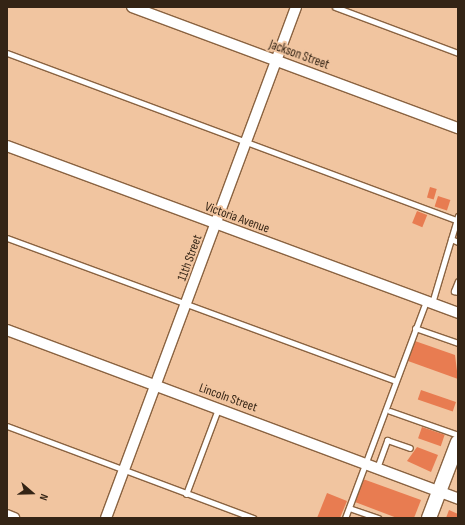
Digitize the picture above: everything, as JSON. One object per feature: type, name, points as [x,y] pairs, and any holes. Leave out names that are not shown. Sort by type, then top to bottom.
[{"type":"street","name":"Jackson Street","points":[[132,7],[458,128]]},
{"type":"street","name":"11th Street","points":[[106,518],[296,7]]},
{"type":"street","name":"Victoria Avenue","points":[[7,146],[458,313]]},
{"type":"street","name":"Lincoln Street","points":[[7,330],[458,499]]},
{"type":"street","points":[[430,518],[439,491],[457,449]]},
{"type":"street","points":[[7,516],[14,518]]},
{"type":"lane","points":[[335,7],[458,53]]},
{"type":"lane","points":[[7,53],[246,142],[457,218],[429,302],[415,328],[345,518]]},
{"type":"lane","points":[[7,238],[395,381]]},
{"type":"lane","points":[[451,239],[458,242]]},
{"type":"lane","points":[[458,281],[454,291],[458,292]]},
{"type":"lane","points":[[415,328],[458,343]]},
{"type":"lane","points":[[186,494],[218,409]]},
{"type":"lane","points":[[390,411],[458,434]]},
{"type":"lane","points":[[7,426],[253,518]]},
{"type":"lane","points":[[377,468],[387,440],[410,448]]},
{"type":"lane","points":[[349,508],[378,518]]},
{"type":"building","points":[[430,187],[437,189],[434,200],[427,198]]},
{"type":"building","points":[[438,196],[450,200],[447,210],[435,206]]},
{"type":"building","points":[[417,211],[427,215],[422,227],[412,223]]},
{"type":"building","points":[[415,341],[455,355],[458,379],[408,361]]},
{"type":"building","points":[[421,390],[456,402],[453,412],[418,399]]},
{"type":"building","points":[[422,427],[445,435],[441,446],[418,438]]},
{"type":"building","points":[[417,447],[438,455],[431,472],[407,461]]},
{"type":"building","points":[[363,479],[421,500],[414,518],[397,518],[355,502]]},
{"type":"building","points":[[327,493],[347,501],[340,518],[317,518]]},
{"type":"building","points":[[449,510],[458,514],[458,518],[446,518]]}]
